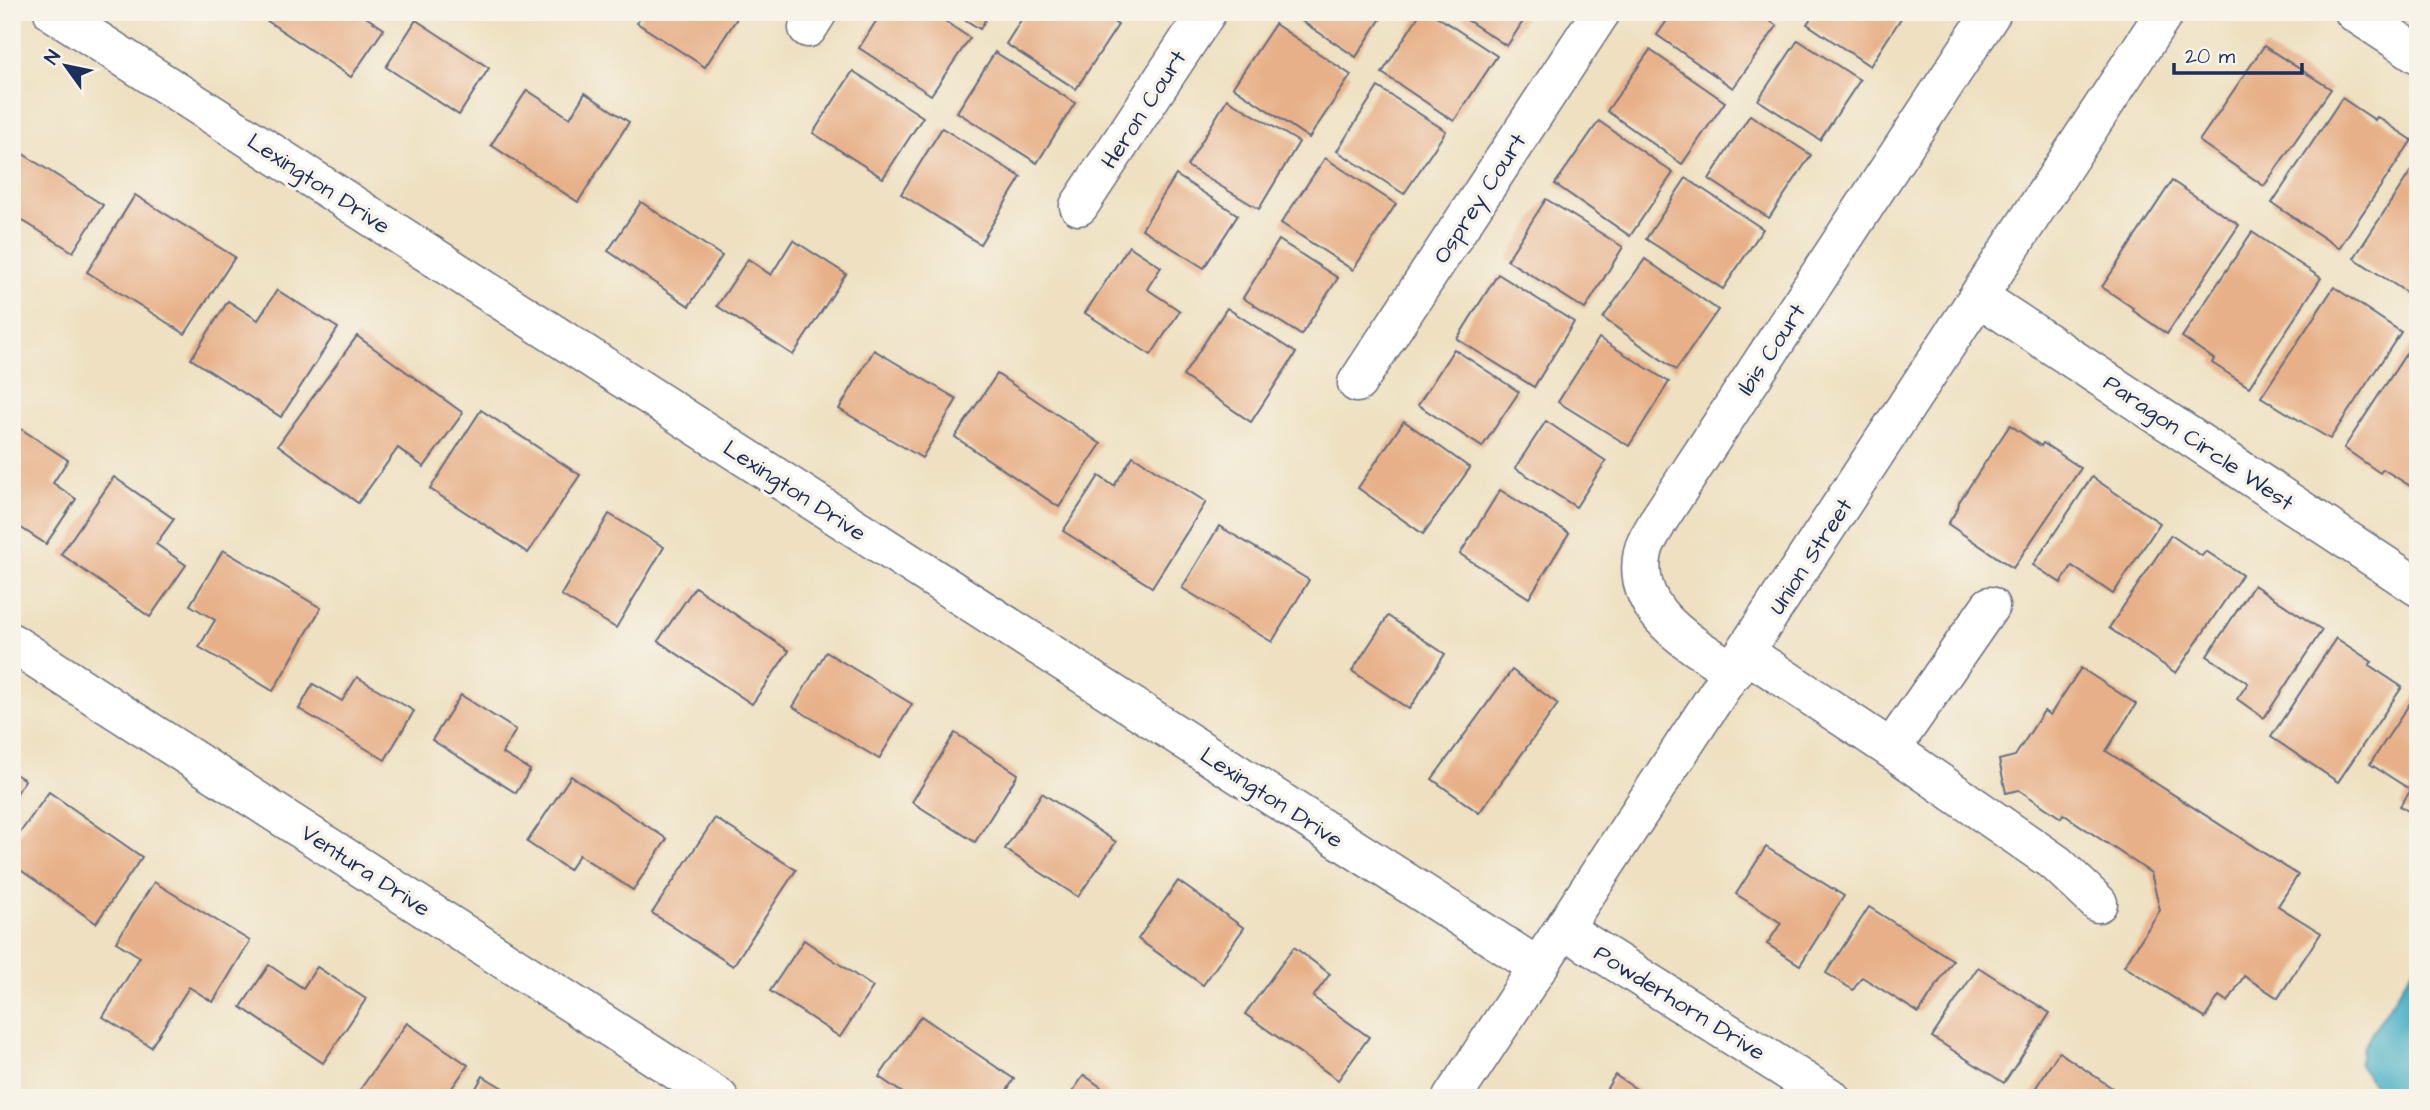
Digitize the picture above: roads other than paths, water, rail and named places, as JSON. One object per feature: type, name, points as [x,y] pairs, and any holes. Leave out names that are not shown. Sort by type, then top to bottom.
[{"type":"street","name":"Lexington Drive","points":[[53,12],[1538,967]]},
{"type":"street","name":"Heron Court","points":[[1079,206],[1208,12]]},
{"type":"street","name":"Osprey Court","points":[[1357,383],[1601,12]]},
{"type":"street","name":"Ibis Court","points":[[1992,12],[1660,518],[1643,550],[1642,583],[1654,610],[1686,639],[1740,663],[1891,749],[2057,864],[2098,903]]},
{"type":"street","name":"Union Street","points":[[1452,1098],[2165,12]]},
{"type":"street","points":[[2354,12],[2418,54]]},
{"type":"street","name":"Paragon Circle West","points":[[1979,297],[2418,587]]},
{"type":"street","points":[[1891,749],[1990,606]]},
{"type":"street","name":"Ventura Drive","points":[[12,643],[719,1098]]},
{"type":"street","name":"Powderhorn Drive","points":[[1564,929],[1831,1098]]},
{"type":"water","points":[[2418,961],[2418,1098],[2397,1097],[2383,1092],[2371,1082],[2359,1065],[2363,1047]]}]
